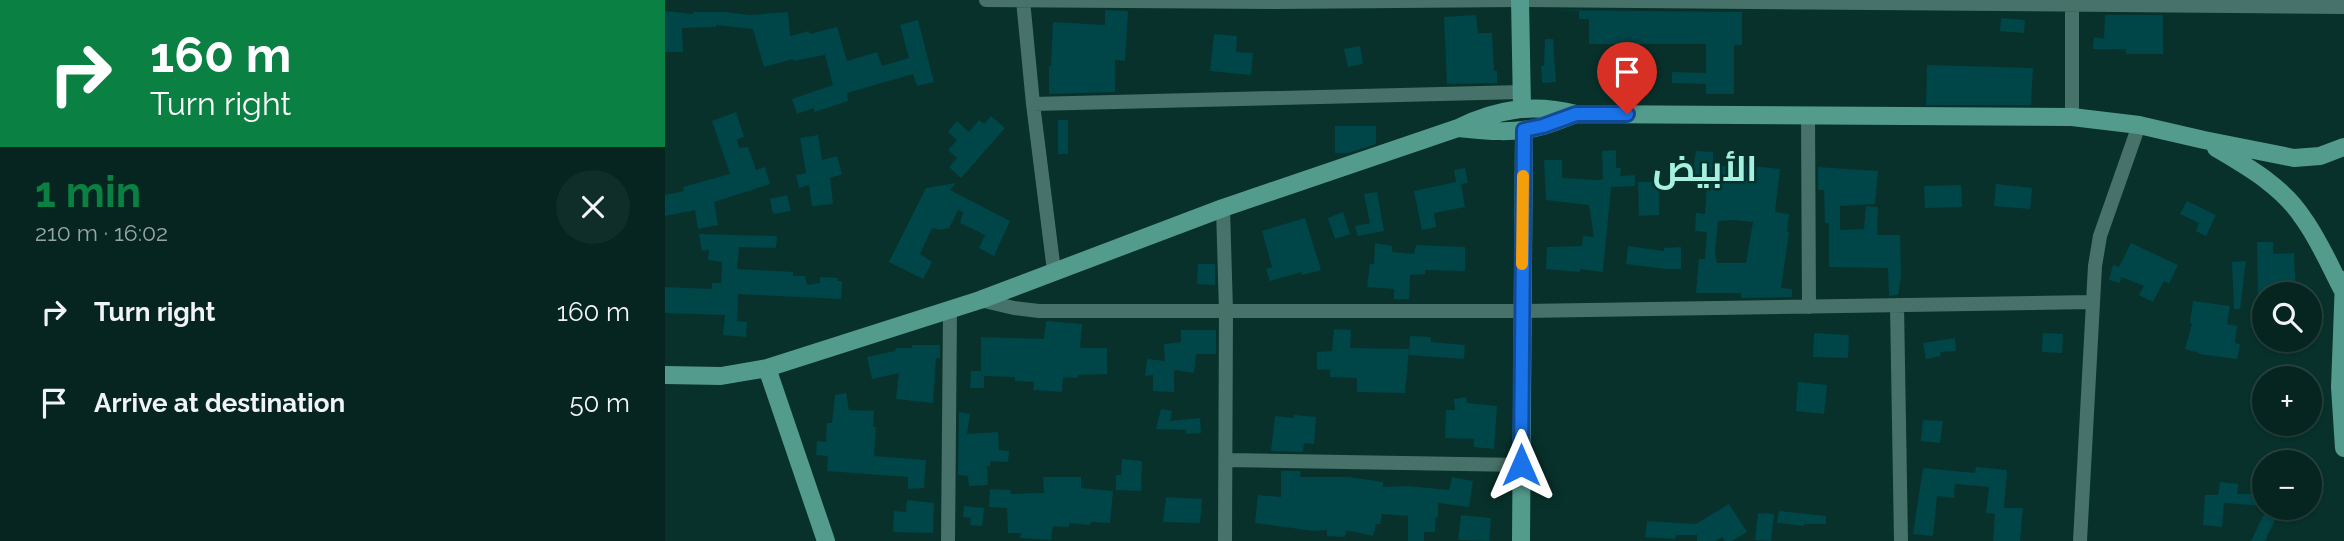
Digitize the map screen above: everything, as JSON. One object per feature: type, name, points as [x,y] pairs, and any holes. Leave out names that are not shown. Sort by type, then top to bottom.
[{"type":"street","points":[[986,0],[2072,2],[2344,7]]},
{"type":"street","points":[[1520,0],[1521,100]]},
{"type":"street","points":[[1023,1],[1054,271]]},
{"type":"street","points":[[2072,2],[2072,117]]},
{"type":"street","points":[[1033,104],[1521,100],[1576,114],[2072,117],[2139,125],[2294,158],[2320,156],[2344,146]]},
{"type":"street","points":[[665,375],[721,376],[767,369],[980,300],[1223,208],[1458,128],[1521,100]]},
{"type":"street","points":[[1458,128],[1483,131],[1524,130],[1576,114]]},
{"type":"street","points":[[1808,115],[1809,307]]},
{"type":"street","points":[[2080,541],[2092,302],[2101,236],[2139,125]]},
{"type":"street","points":[[1521,541],[1524,130]]},
{"type":"street","points":[[2204,140],[2254,170],[2281,193],[2303,218],[2343,282],[2340,387],[2344,448]]},
{"type":"street","points":[[1223,208],[1226,541]]},
{"type":"street","points":[[980,300],[1039,311],[1522,311],[2092,302]]},
{"type":"street","points":[[1897,305],[1901,541]]},
{"type":"street","points":[[949,541],[950,310]]},
{"type":"street","points":[[767,369],[826,541]]},
{"type":"street","points":[[1227,460],[1521,465]]},
{"type":"building","points":[[1105,10],[1128,11],[1125,61],[1115,60],[1115,92],[1049,94],[1053,22],[1105,25]]},
{"type":"building","points":[[1546,10],[1742,12],[1742,45],[1734,45],[1734,94],[1706,94],[1706,84],[1672,83],[1672,72],[1706,73],[1706,44],[1589,44],[1589,19],[1579,19],[1579,11]]},
{"type":"building","points":[[665,11],[750,15],[788,12],[790,36],[837,27],[847,61],[877,52],[882,66],[909,58],[900,25],[918,20],[934,82],[917,86],[913,74],[847,93],[848,101],[815,112],[813,108],[797,114],[792,99],[833,85],[825,55],[793,59],[764,67],[753,29],[716,25],[682,28],[683,52],[665,52]]},
{"type":"building","points":[[1476,15],[1478,33],[1492,33],[1497,83],[1447,84],[1444,17]]},
{"type":"building","points":[[2105,15],[2163,15],[2163,54],[2126,54],[2126,49],[2093,49],[2094,37],[2104,39]]},
{"type":"building","points":[[2001,18],[2025,20],[2024,33],[2000,31]]},
{"type":"building","points":[[1214,34],[1237,36],[1236,52],[1253,53],[1251,75],[1210,71]]},
{"type":"building","points":[[1545,39],[1553,39],[1556,82],[1542,83],[1541,66],[1544,66]]},
{"type":"building","points":[[1360,46],[1363,64],[1348,67],[1344,49]]},
{"type":"building","points":[[1927,65],[2033,68],[2031,105],[1926,105]]},
{"type":"building","points":[[736,112],[744,137],[737,139],[739,148],[748,147],[756,170],[765,167],[770,184],[714,202],[718,225],[698,229],[695,210],[665,216],[665,195],[730,174],[712,121]]},
{"type":"building","points":[[991,116],[1005,128],[961,178],[949,167],[957,158],[948,150],[957,140],[948,132],[957,121],[969,132],[979,120],[984,124]]},
{"type":"building","points":[[1058,120],[1068,120],[1068,154],[1058,154]]},
{"type":"building","points":[[1335,126],[1376,126],[1376,144],[1348,153],[1335,153]]},
{"type":"building","points":[[818,135],[822,160],[837,156],[842,174],[830,178],[833,204],[812,206],[809,185],[799,188],[796,175],[806,173],[800,138]]},
{"type":"building","points":[[1616,150],[1616,168],[1621,168],[1620,176],[1635,175],[1635,186],[1611,187],[1603,272],[1546,269],[1547,247],[1582,246],[1583,236],[1594,237],[1589,205],[1546,200],[1544,160],[1562,160],[1562,178],[1598,180],[1603,179],[1602,151]]},
{"type":"building","points":[[1696,151],[1713,152],[1713,165],[1780,169],[1775,212],[1789,214],[1781,288],[1792,289],[1792,297],[1741,298],[1741,293],[1696,293],[1699,259],[1705,259],[1707,232],[1695,231],[1696,213],[1705,214],[1707,185],[1691,183]],"holes":[[[1718,221],[1753,222],[1746,263],[1717,263],[1715,253]]]},
{"type":"building","points":[[1818,167],[1878,171],[1875,204],[1840,206],[1840,230],[1864,229],[1866,206],[1878,207],[1877,235],[1900,235],[1901,276],[1898,295],[1889,296],[1888,268],[1829,267],[1829,223],[1825,223],[1824,190],[1818,190]]},
{"type":"building","points":[[1465,168],[1468,183],[1461,184],[1465,207],[1434,213],[1436,227],[1422,230],[1414,191],[1456,182],[1454,170]]},
{"type":"building","points":[[1638,182],[1654,182],[1655,189],[1659,189],[1659,215],[1639,216]]},
{"type":"building","points":[[956,183],[950,190],[1010,221],[994,256],[979,248],[985,235],[960,223],[963,212],[958,210],[949,228],[932,228],[920,254],[932,262],[923,279],[889,262],[926,188]]},
{"type":"building","points":[[1996,184],[2032,188],[2030,209],[1994,206]]},
{"type":"building","points":[[1961,185],[1962,207],[1925,208],[1924,186]]},
{"type":"building","points":[[1377,192],[1384,231],[1358,236],[1355,226],[1370,223],[1364,194]]},
{"type":"building","points":[[787,195],[791,211],[773,214],[770,199]]},
{"type":"building","points":[[2187,201],[2216,215],[2206,236],[2196,231],[2199,223],[2180,214]]},
{"type":"building","points":[[1343,212],[1350,234],[1335,239],[1328,218]]},
{"type":"building","points":[[1305,218],[1321,270],[1302,275],[1301,272],[1270,281],[1266,269],[1272,267],[1262,231]]},
{"type":"building","points":[[699,234],[777,236],[776,248],[739,247],[737,269],[793,272],[793,276],[805,276],[807,285],[820,283],[820,277],[838,278],[837,281],[842,281],[841,299],[738,294],[737,321],[747,322],[746,337],[723,335],[725,315],[665,313],[665,287],[712,289],[712,283],[721,283],[722,262],[708,260],[709,250],[702,251]]},
{"type":"building","points":[[2257,242],[2273,242],[2273,254],[2294,253],[2295,282],[2258,282]]},
{"type":"building","points":[[1375,243],[1392,246],[1392,252],[1414,254],[1416,245],[1465,247],[1465,271],[1425,270],[1425,274],[1410,275],[1409,299],[1394,299],[1394,289],[1367,287],[1370,264],[1374,264]]},
{"type":"building","points":[[2131,243],[2178,265],[2169,284],[2164,281],[2153,302],[2139,295],[2144,286],[2121,277],[2120,283],[2109,280],[2113,265],[2119,267]]},
{"type":"building","points":[[1628,246],[1664,251],[1664,248],[1681,247],[1681,269],[1626,264]]},
{"type":"building","points":[[2246,261],[2240,309],[2234,309],[2232,262]]},
{"type":"building","points":[[1198,264],[1215,264],[1215,285],[1197,284]]},
{"type":"building","points":[[2193,301],[2230,306],[2227,324],[2237,326],[2235,343],[2240,344],[2237,359],[2199,354],[2185,349],[2192,324]]},
{"type":"building","points":[[1046,321],[1082,324],[1080,348],[1107,348],[1107,374],[1063,377],[1062,392],[1033,390],[1034,382],[1015,381],[1015,377],[984,376],[984,388],[970,388],[971,371],[981,371],[981,337],[1044,339]]},
{"type":"building","points":[[1334,329],[1351,330],[1350,348],[1409,349],[1405,393],[1357,392],[1357,378],[1330,377],[1330,369],[1317,370],[1317,352],[1332,351]]},
{"type":"building","points":[[1181,330],[1216,330],[1216,354],[1196,354],[1194,373],[1174,370],[1174,392],[1153,391],[1153,375],[1145,376],[1147,359],[1165,361],[1164,344],[1181,342]]},
{"type":"building","points":[[1814,333],[1849,335],[1848,358],[1813,357]]},
{"type":"building","points":[[2043,333],[2063,334],[2062,353],[2042,352]]},
{"type":"building","points":[[1410,336],[1431,337],[1431,342],[1465,345],[1464,359],[1409,355]]},
{"type":"building","points":[[1955,338],[1956,351],[1940,352],[1941,356],[1926,359],[1923,343]]},
{"type":"building","points":[[912,345],[940,345],[940,358],[936,358],[933,403],[896,399],[899,373],[872,379],[867,357],[895,351],[896,348],[912,348]]},
{"type":"building","points":[[1798,382],[1827,385],[1824,414],[1796,411]]},
{"type":"building","points":[[846,393],[849,410],[874,411],[874,456],[926,460],[924,488],[908,489],[908,477],[827,471],[828,456],[816,455],[817,441],[826,442],[827,423],[832,423],[835,395]]},
{"type":"building","points":[[1466,397],[1467,403],[1497,406],[1494,449],[1474,447],[1474,439],[1445,438],[1446,410],[1455,410],[1454,399]]},
{"type":"building","points":[[1161,409],[1172,411],[1170,421],[1200,418],[1201,433],[1186,434],[1186,430],[1156,429]]},
{"type":"building","points":[[959,412],[970,414],[967,434],[998,432],[999,450],[1009,451],[1008,462],[990,461],[990,466],[987,466],[988,485],[969,486],[968,476],[958,475]]},
{"type":"building","points":[[1294,415],[1316,417],[1314,444],[1304,443],[1303,452],[1271,451],[1275,416],[1294,418]]},
{"type":"building","points":[[1923,420],[1943,421],[1940,443],[1921,441]]},
{"type":"building","points":[[1122,459],[1142,461],[1141,491],[1116,490],[1116,475],[1121,475]]},
{"type":"building","points":[[1976,467],[2007,470],[2004,508],[2023,508],[2020,541],[1993,541],[1995,514],[1986,513],[1989,487],[1955,484],[1954,498],[1937,496],[1933,536],[1913,534],[1923,468],[1975,473]]},
{"type":"building","points":[[1281,471],[1301,471],[1300,477],[1349,477],[1383,482],[1383,487],[1408,486],[1449,490],[1452,477],[1473,481],[1469,507],[1438,503],[1435,532],[1424,532],[1424,541],[1408,541],[1408,516],[1382,514],[1373,536],[1346,530],[1345,537],[1327,536],[1327,530],[1314,531],[1255,523],[1258,495],[1281,497]]},
{"type":"building","points":[[1043,477],[1081,477],[1081,488],[1113,491],[1110,523],[1069,523],[1069,527],[1053,526],[1051,540],[1020,538],[1021,533],[1008,533],[1007,508],[989,507],[990,489],[1011,490],[1010,494],[1044,493]]},
{"type":"building","points":[[2220,482],[2238,484],[2237,494],[2252,494],[2252,505],[2224,503],[2222,527],[2203,525],[2205,495],[2218,495]]},
{"type":"building","points":[[1166,497],[1202,499],[1200,523],[1163,522]]},
{"type":"building","points":[[907,500],[934,503],[933,533],[893,532],[894,511],[906,512]]},
{"type":"building","points":[[1729,504],[1747,532],[1732,541],[1725,541],[1722,537],[1715,541],[1697,541],[1697,535],[1676,535],[1675,539],[1645,537],[1647,521],[1696,524]]},
{"type":"building","points":[[964,506],[984,508],[982,526],[970,525],[971,518],[963,517]]},
{"type":"building","points":[[1779,511],[1826,516],[1826,524],[1804,526],[1777,523]]},
{"type":"building","points":[[1758,513],[1774,514],[1771,541],[1755,540]]},
{"type":"building","points":[[1461,515],[1491,518],[1489,541],[1458,540]]},
{"type":"building","points":[[2261,520],[2275,520],[2265,541],[2251,541]]},
{"type":"slow traffic","points":[[1522,264],[1523,176]]},
{"type":"district","name":"الأبيض","points":[[1705,169]]},
{"type":"route","points":[[1521,465],[1524,130],[1576,114],[1627,114]]}]
